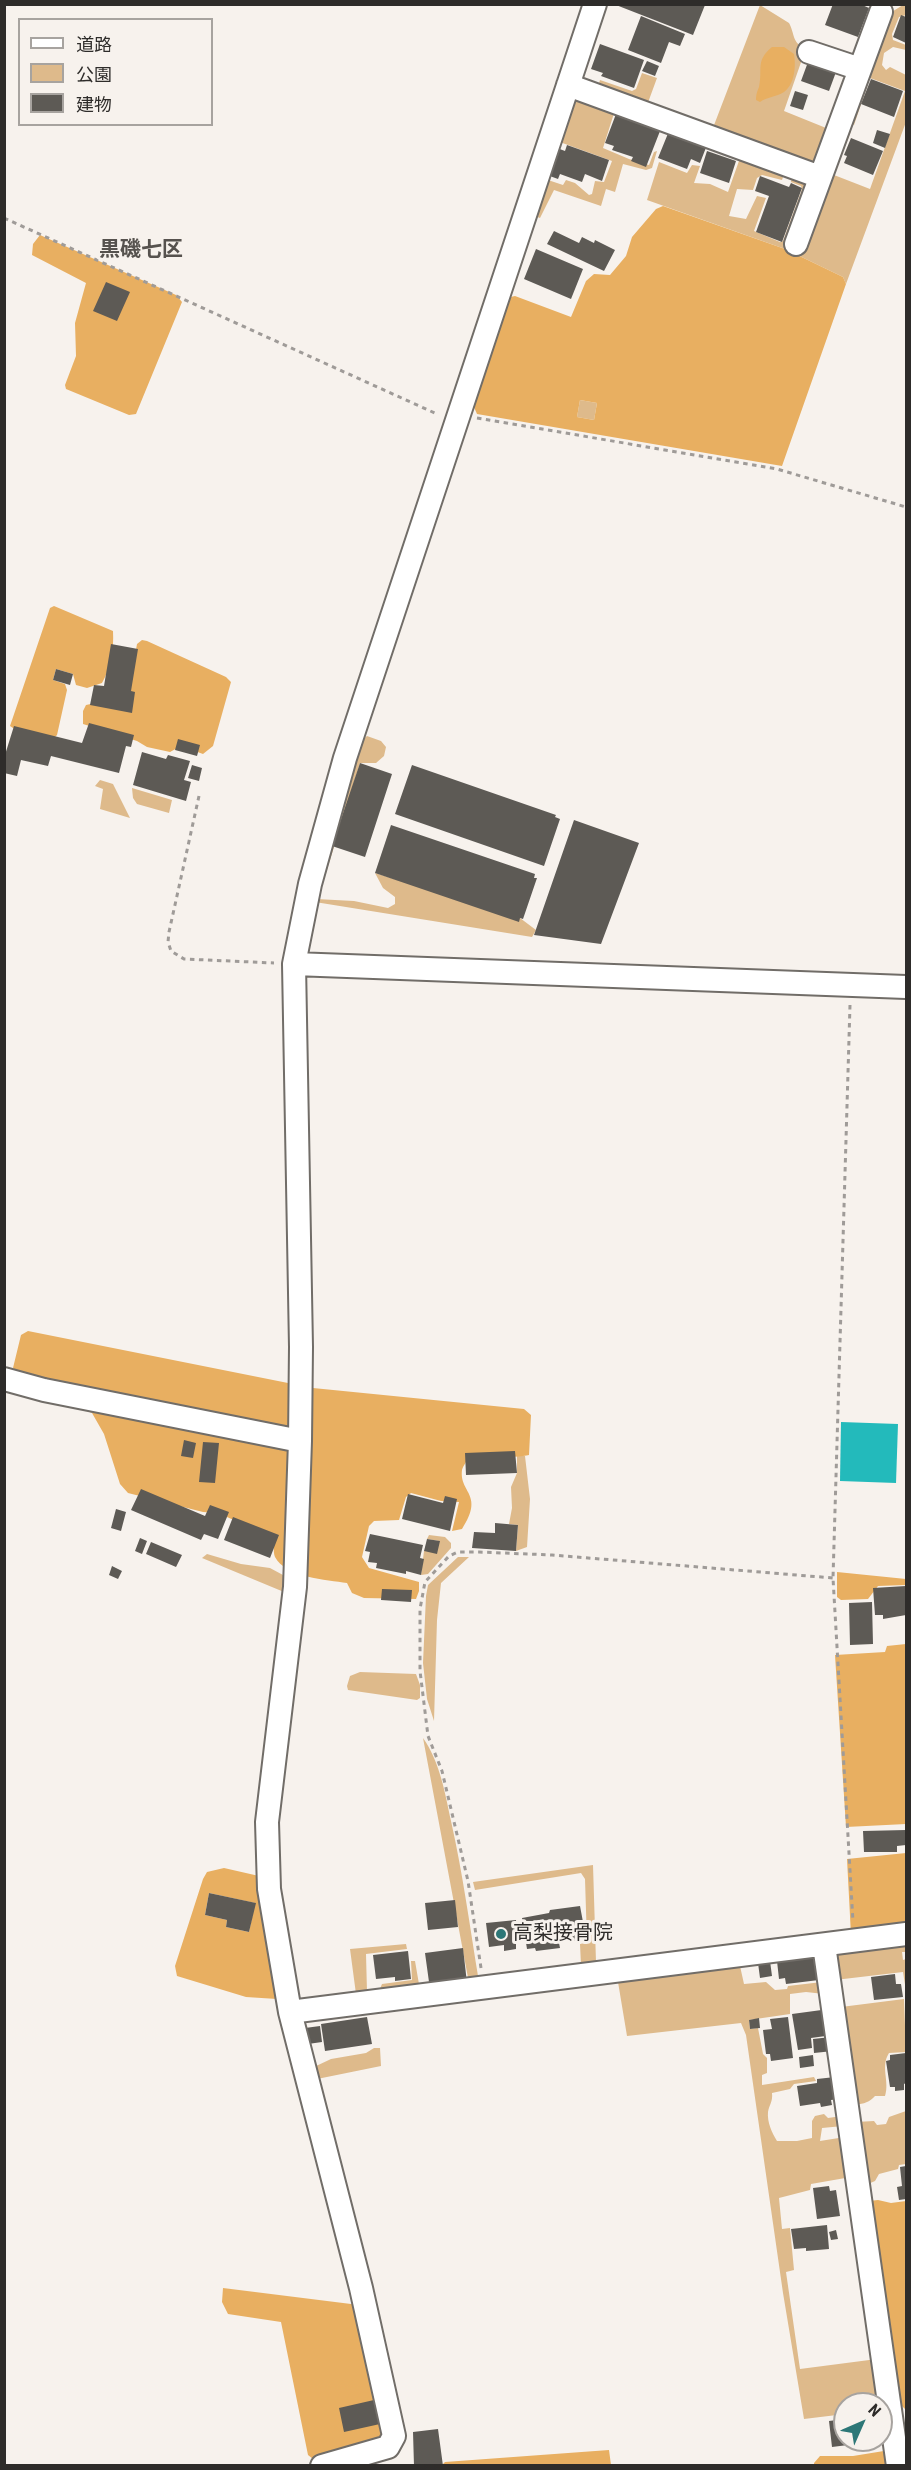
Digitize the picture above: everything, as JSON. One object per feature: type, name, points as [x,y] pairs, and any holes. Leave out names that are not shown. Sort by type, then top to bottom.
[{"type":"street","points":[[322,2466],[388,2446],[394,2436],[361,2288],[290,2012],[269,1888],[267,1822],[294,1587],[300,1440],[301,1335],[294,964],[310,884],[345,758],[595,4]]},
{"type":"street","points":[[796,244],[881,12]]},
{"type":"street","points":[[809,52],[860,69]]},
{"type":"street","points":[[568,84],[820,177]]},
{"type":"street","points":[[294,964],[906,987]]},
{"type":"street","points":[[4,1379],[44,1390],[300,1440]]},
{"type":"street","points":[[290,2012],[906,1934]]},
{"type":"street","points":[[824,1945],[899,2420],[898,2466]]},
{"type":"path","points":[[4,218],[459,419],[777,469],[906,507]]},
{"type":"path","points":[[199,796],[169,932],[168,942],[171,951],[184,959],[294,964]]},
{"type":"path","points":[[851,986],[833,1578],[854,1941]]},
{"type":"path","points":[[484,1988],[468,1881],[442,1771],[428,1736],[420,1661],[420,1609],[425,1582],[449,1556],[458,1552],[552,1555],[833,1578]]},
{"type":"green space","points":[[760,5],[789,23],[798,44],[806,48],[784,111],[831,130],[817,166],[711,133]]},
{"type":"green space","points":[[906,5],[906,15],[899,17],[892,34],[893,40],[906,45],[906,50],[893,47],[884,53],[882,65],[886,70],[890,67],[906,75],[906,122],[846,284],[843,277],[785,249],[647,200],[659,162],[687,173],[692,165],[700,166],[694,183],[710,184],[728,192],[740,158],[784,174],[782,180],[762,175],[757,178],[753,190],[737,189],[729,216],[746,219],[757,196],[766,198],[754,231],[780,242],[783,241],[802,189],[801,186],[791,182],[792,176],[804,181],[807,191],[848,130],[851,131],[834,175],[870,189],[905,91],[870,78],[854,125],[850,123],[890,13]]},
{"type":"green space","points":[[642,73],[657,78],[646,108],[597,90],[600,80],[632,91],[636,89]]},
{"type":"green space","points":[[572,96],[616,107],[603,148],[649,165],[654,152],[657,151],[652,168],[646,170],[623,164],[615,192],[606,189],[601,206],[554,190],[540,218],[532,215],[545,179],[563,185],[566,180],[575,183],[589,195],[592,194],[595,181],[604,182],[612,161],[557,141]]},
{"type":"green space","points":[[580,400],[597,403],[594,420],[577,417]]},
{"type":"green space","points":[[367,736],[381,741],[386,747],[384,756],[376,763],[360,763],[326,873],[321,868],[361,741]]},
{"type":"green space","points":[[100,780],[113,784],[130,818],[100,809],[103,789],[95,786]]},
{"type":"green space","points":[[132,788],[172,800],[169,813],[137,804],[133,798]]},
{"type":"green space","points":[[375,873],[520,918],[536,930],[532,937],[315,902],[316,899],[354,901],[388,908],[395,904],[395,897],[383,888]]},
{"type":"green space","points":[[517,1456],[525,1456],[530,1499],[527,1547],[516,1551],[518,1525],[509,1524],[512,1508],[511,1487],[517,1473]]},
{"type":"green space","points":[[429,1535],[445,1537],[451,1543],[451,1548],[428,1574],[421,1575],[424,1551],[439,1541],[427,1539]]},
{"type":"green space","points":[[207,1554],[241,1564],[270,1568],[283,1575],[286,1586],[284,1592],[202,1558]]},
{"type":"green space","points":[[458,1557],[469,1557],[441,1583],[437,1620],[434,1721],[427,1699],[423,1663],[426,1596],[428,1585]]},
{"type":"green space","points":[[360,1672],[416,1674],[420,1685],[420,1698],[417,1700],[348,1690],[350,1676]]},
{"type":"green space","points":[[423,1738],[434,1757],[441,1778],[463,1881],[479,1982],[469,1983]]},
{"type":"green space","points":[[593,1865],[596,1962],[581,1965],[580,1944],[587,1942],[585,1879],[581,1873],[475,1890],[473,1882]]},
{"type":"green space","points":[[906,1941],[906,1952],[902,1952],[903,1960],[906,1959],[906,1991],[903,1972],[835,1980],[834,1955],[840,1950]]},
{"type":"green space","points":[[406,1944],[407,1949],[366,1954],[367,1992],[356,1994],[350,1949]]},
{"type":"green space","points":[[411,1961],[415,1961],[420,1990],[377,1996],[382,1984],[412,1980]]},
{"type":"green space","points":[[740,1966],[744,1984],[766,1982],[775,1990],[822,1982],[824,1994],[806,1992],[790,1994],[790,2014],[749,2020],[750,2029],[758,2028],[763,2054],[767,2058],[767,2073],[762,2075],[762,2085],[814,2077],[816,2081],[794,2084],[790,2089],[772,2093],[768,2120],[777,2141],[812,2138],[812,2121],[815,2116],[824,2114],[828,2118],[842,2116],[843,2126],[822,2128],[820,2141],[845,2137],[851,2177],[811,2184],[810,2190],[779,2198],[782,2229],[790,2228],[794,2270],[786,2272],[800,2369],[877,2359],[880,2392],[833,2392],[833,2415],[804,2419],[783,2293],[746,2035],[741,2023],[627,2036],[617,1976]]},
{"type":"green space","points":[[904,1999],[906,2052],[889,2053],[886,2058],[885,2096],[875,2096],[865,2103],[852,2104],[841,2007]]},
{"type":"green space","points":[[374,2048],[380,2048],[381,2066],[317,2079],[314,2067],[331,2059],[366,2053]]},
{"type":"green space","points":[[906,2111],[906,2164],[899,2165],[898,2169],[879,2174],[875,2181],[868,2184],[856,2122],[874,2121],[877,2125],[886,2124],[889,2117]]},
{"type":"shaded area","points":[[772,47],[784,47],[794,54],[794,74],[788,89],[760,102],[756,98],[761,61]]},
{"type":"shaded area","points":[[663,206],[785,249],[843,277],[846,284],[782,466],[477,414],[470,398],[506,298],[515,296],[571,317],[586,281],[594,274],[610,275],[626,256],[632,237],[656,209]],"holes":[[[580,400],[597,403],[594,420],[577,417]]]},
{"type":"shaded area","points":[[40,235],[176,295],[182,302],[136,414],[129,415],[66,389],[65,385],[76,356],[75,323],[86,283],[32,255],[33,244]]},
{"type":"shaded area","points":[[54,606],[113,631],[113,638],[110,665],[102,683],[87,688],[76,685],[73,674],[56,669],[53,680],[65,684],[67,690],[57,735],[53,739],[16,730],[10,726],[50,608]]},
{"type":"shaded area","points":[[142,640],[226,677],[231,682],[213,746],[203,754],[181,746],[170,752],[147,747],[137,741],[83,724],[83,711],[86,705],[128,696],[137,644]]},
{"type":"shaded area","points":[[28,1331],[313,1388],[524,1409],[531,1415],[529,1455],[469,1457],[463,1468],[462,1478],[470,1495],[471,1508],[462,1529],[452,1531],[459,1502],[441,1501],[411,1493],[406,1497],[399,1520],[374,1521],[369,1526],[362,1557],[369,1568],[419,1582],[419,1591],[416,1599],[364,1598],[352,1593],[347,1583],[318,1579],[288,1569],[275,1557],[274,1538],[218,1513],[203,1512],[128,1493],[120,1484],[104,1434],[92,1413],[44,1394],[13,1368],[21,1335]]},
{"type":"shaded area","points":[[837,1572],[906,1579],[906,1585],[878,1586],[868,1599],[841,1600],[837,1597]]},
{"type":"shaded area","points":[[906,1644],[906,1824],[846,1827],[835,1655],[885,1652],[887,1646]]},
{"type":"shaded area","points":[[906,1853],[906,1928],[851,1935],[847,1859]]},
{"type":"shaded area","points":[[224,1868],[259,1876],[277,1999],[246,1997],[177,1976],[175,1966],[207,1872]],"holes":[[[209,1893],[255,1903],[249,1932],[226,1927],[227,1920],[205,1915]]]},
{"type":"shaded area","points":[[878,2200],[891,2203],[906,2201],[906,2410],[898,2402],[869,2201]]},
{"type":"shaded area","points":[[223,2288],[359,2305],[386,2436],[313,2459],[308,2455],[281,2322],[228,2314],[222,2302]]},
{"type":"shaded area","points":[[609,2450],[611,2465],[441,2466],[445,2462]]},
{"type":"shaded area","points":[[891,2452],[896,2465],[814,2466],[820,2456],[853,2456]]},
{"type":"water","points":[[841,1422],[898,1424],[896,1483],[840,1481]]},
{"type":"building","points":[[833,4],[860,4],[869,8],[858,37],[825,25]]},
{"type":"building","points":[[616,5],[705,5],[693,35]]},
{"type":"building","points":[[901,15],[906,17],[906,43],[893,37]]},
{"type":"building","points":[[641,16],[685,34],[680,46],[669,42],[661,63],[628,50]]},
{"type":"building","points":[[600,44],[644,60],[634,88],[601,76],[603,73],[591,69]]},
{"type":"building","points":[[647,61],[659,66],[655,76],[642,71]]},
{"type":"building","points":[[808,62],[836,72],[829,91],[801,81]]},
{"type":"building","points":[[871,79],[903,91],[894,117],[861,104]]},
{"type":"building","points":[[795,91],[808,95],[803,110],[790,106]]},
{"type":"building","points":[[616,114],[660,131],[646,167],[631,161],[633,157],[612,150],[614,146],[605,143]]},
{"type":"building","points":[[877,130],[890,134],[885,148],[873,143]]},
{"type":"building","points":[[669,131],[707,145],[700,163],[691,159],[687,169],[658,158]]},
{"type":"building","points":[[851,138],[883,151],[873,175],[844,163],[847,156],[844,155]]},
{"type":"building","points":[[567,145],[609,160],[602,181],[585,174],[582,182],[560,174],[558,179],[547,175],[557,148],[565,151]]},
{"type":"building","points":[[707,151],[736,161],[729,183],[700,173]]},
{"type":"building","points":[[760,176],[789,187],[791,183],[802,188],[782,242],[756,232],[769,196],[755,191]]},
{"type":"building","points":[[554,231],[579,243],[582,237],[594,243],[595,240],[615,250],[604,271],[547,244]]},
{"type":"building","points":[[536,249],[583,269],[571,299],[524,279]]},
{"type":"building","points":[[106,282],[130,292],[117,321],[93,311]]},
{"type":"building","points":[[111,644],[138,649],[131,691],[135,692],[132,713],[90,705],[94,685],[104,686]]},
{"type":"building","points":[[56,669],[73,674],[70,685],[53,680]]},
{"type":"building","points":[[89,723],[134,735],[131,747],[126,746],[119,773],[51,756],[48,766],[21,760],[17,776],[4,773],[4,758],[14,726],[82,743]]},
{"type":"building","points":[[178,739],[200,745],[197,756],[175,750]]},
{"type":"building","points":[[142,752],[166,759],[168,755],[190,761],[184,780],[191,782],[186,801],[133,785]]},
{"type":"building","points":[[360,763],[392,774],[365,857],[332,846]]},
{"type":"building","points":[[192,765],[202,768],[199,781],[188,778]]},
{"type":"building","points":[[412,765],[556,815],[555,817],[560,819],[544,866],[395,814]]},
{"type":"building","points":[[574,820],[639,843],[601,944],[534,935]]},
{"type":"building","points":[[391,825],[535,874],[534,878],[537,878],[523,919],[520,918],[519,922],[375,873]]},
{"type":"building","points":[[184,1440],[196,1443],[193,1458],[181,1456]]},
{"type":"building","points":[[203,1442],[219,1443],[215,1483],[199,1482]]},
{"type":"building","points":[[515,1451],[517,1473],[466,1475],[465,1453]]},
{"type":"building","points":[[141,1489],[205,1516],[210,1505],[229,1512],[218,1539],[204,1534],[201,1540],[131,1510]]},
{"type":"building","points":[[408,1494],[443,1503],[445,1496],[457,1499],[450,1531],[402,1519]]},
{"type":"building","points":[[116,1509],[126,1512],[121,1531],[111,1528]]},
{"type":"building","points":[[233,1517],[279,1535],[270,1558],[224,1540]]},
{"type":"building","points":[[495,1523],[518,1525],[516,1551],[472,1548],[474,1532],[495,1533]]},
{"type":"building","points":[[370,1534],[423,1545],[420,1558],[424,1559],[421,1575],[376,1568],[377,1563],[368,1562],[370,1552],[365,1551]]},
{"type":"building","points":[[140,1538],[147,1541],[142,1554],[135,1551]]},
{"type":"building","points":[[427,1539],[440,1541],[437,1554],[424,1551]]},
{"type":"building","points":[[151,1542],[182,1555],[176,1567],[146,1554]]},
{"type":"building","points":[[112,1566],[122,1571],[118,1579],[109,1575]]},
{"type":"building","points":[[906,1586],[906,1615],[883,1619],[883,1615],[875,1615],[873,1588]]},
{"type":"building","points":[[382,1589],[412,1590],[411,1602],[381,1600]]},
{"type":"building","points":[[872,1602],[873,1644],[850,1645],[849,1603]]},
{"type":"building","points":[[906,1830],[906,1845],[897,1846],[897,1852],[864,1852],[863,1831]]},
{"type":"building","points":[[209,1893],[256,1903],[249,1932],[226,1927],[227,1920],[205,1915]]},
{"type":"building","points":[[455,1900],[458,1927],[428,1930],[425,1903]]},
{"type":"building","points":[[580,1906],[583,1922],[576,1923],[578,1940],[559,1943],[560,1948],[536,1951],[535,1948],[527,1949],[522,1918],[549,1913],[550,1910]]},
{"type":"building","points":[[516,1920],[518,1943],[516,1943],[516,1949],[504,1951],[504,1945],[489,1947],[486,1923]]},
{"type":"building","points":[[463,1948],[467,1983],[449,1985],[448,1980],[429,1982],[425,1953]]},
{"type":"building","points":[[408,1951],[411,1979],[395,1981],[395,1977],[376,1979],[373,1955]]},
{"type":"building","points":[[816,1957],[819,1980],[786,1984],[785,1978],[779,1979],[777,1961]]},
{"type":"building","points":[[770,1961],[772,1976],[760,1978],[758,1963]]},
{"type":"building","points":[[895,1974],[896,1984],[901,1984],[903,1997],[874,2000],[871,1977]]},
{"type":"building","points":[[829,2009],[833,2035],[811,2038],[812,2048],[798,2050],[792,2014]]},
{"type":"building","points":[[367,2017],[372,2044],[325,2051],[321,2024]]},
{"type":"building","points":[[788,2017],[793,2058],[771,2061],[770,2054],[766,2054],[763,2030],[772,2029],[770,2019]]},
{"type":"building","points":[[759,2018],[760,2028],[750,2029],[749,2020]]},
{"type":"building","points":[[320,2026],[322,2042],[308,2044],[305,2028]]},
{"type":"building","points":[[831,2037],[833,2051],[814,2053],[813,2039]]},
{"type":"building","points":[[906,2053],[904,2090],[895,2091],[895,2087],[890,2087],[886,2061],[890,2060],[890,2055]]},
{"type":"building","points":[[813,2055],[814,2066],[800,2068],[799,2057]]},
{"type":"building","points":[[835,2077],[839,2099],[831,2100],[832,2105],[821,2107],[820,2103],[800,2106],[797,2086],[817,2083],[817,2079]]},
{"type":"building","points":[[906,2166],[906,2199],[899,2200],[897,2187],[902,2186],[900,2167]]},
{"type":"building","points":[[829,2186],[830,2191],[836,2190],[840,2216],[817,2219],[813,2188]]},
{"type":"building","points":[[827,2225],[829,2249],[806,2251],[806,2248],[794,2249],[791,2229]]},
{"type":"building","points":[[836,2230],[838,2239],[831,2240],[829,2232]]},
{"type":"building","points":[[374,2400],[380,2424],[344,2432],[339,2408]]},
{"type":"building","points":[[833,2420],[833,2447],[832,2447],[829,2421]]},
{"type":"building","points":[[438,2429],[443,2466],[414,2466],[413,2432]]},
{"type":"place","name":"高梨接骨院","points":[[501,1934]]},
{"type":"district","name":"黒磯七区","points":[[141,251]]}]
